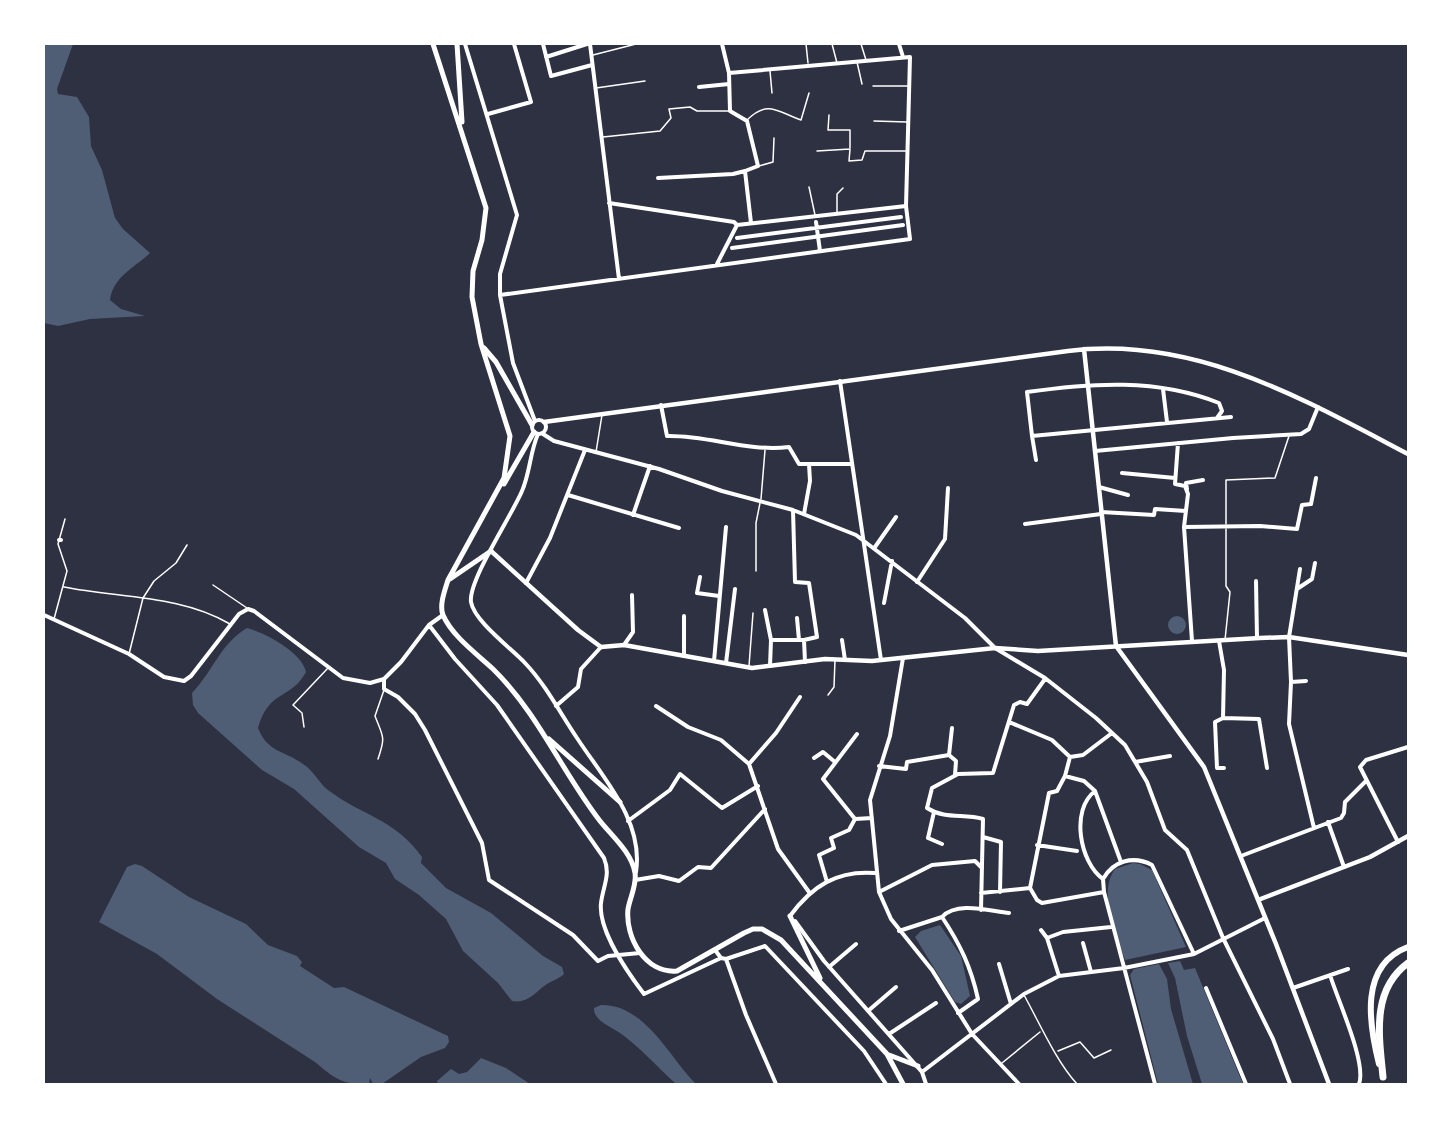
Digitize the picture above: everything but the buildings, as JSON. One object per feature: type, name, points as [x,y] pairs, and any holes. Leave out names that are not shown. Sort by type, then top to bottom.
[{"type":"highway","points":[[1383,1081],[1370,1018],[1373,985],[1390,959],[1408,946]]},
{"type":"highway","points":[[1383,1081],[1379,1033],[1383,997],[1398,971],[1408,963]]},
{"type":"main road","points":[[433,44],[487,215],[472,271],[472,297],[481,344],[510,436],[504,478],[448,580],[444,591],[443,615],[454,630],[514,691],[586,803],[632,860],[635,880],[628,921],[631,935],[641,953],[654,968],[664,972],[677,971],[753,929],[762,929],[781,940],[887,1054],[903,1084]]},
{"type":"main road","points":[[457,44],[462,130]]},
{"type":"main road","points":[[481,344],[496,362],[536,429],[510,475],[492,500]]},
{"type":"main road","points":[[448,580],[491,551]]},
{"type":"main road","points":[[545,736],[620,802]]},
{"type":"main road","points":[[790,916],[823,985]]},
{"type":"main road","points":[[887,1054],[918,1066]]},
{"type":"street","points":[[465,44],[517,215],[500,274],[500,295],[513,363],[536,429],[524,488],[491,551],[471,597],[474,610],[525,663],[620,802],[637,851],[635,880],[659,876],[680,881],[698,867],[715,866],[765,809]]},
{"type":"street","points":[[488,114],[531,102],[514,44]]},
{"type":"street","points":[[543,44],[551,76],[592,65]]},
{"type":"street","points":[[546,57],[589,44],[619,279]]},
{"type":"street","points":[[658,177],[733,174],[758,166],[747,121],[730,111],[729,73],[722,44]]},
{"type":"street","points":[[899,44],[903,57]]},
{"type":"street","points":[[500,295],[910,239],[906,206],[910,57],[729,73]]},
{"type":"street","points":[[699,87],[729,84]]},
{"type":"street","points":[[745,171],[751,223]]},
{"type":"street","points":[[609,203],[734,222],[737,225],[901,217]]},
{"type":"street","points":[[737,238],[816,222],[837,215],[906,206]]},
{"type":"street","points":[[816,222],[820,251]]},
{"type":"street","points":[[717,264],[737,225]]},
{"type":"street","points":[[732,248],[903,225]]},
{"type":"street","points":[[536,429],[544,422],[1083,349],[1150,350],[1184,355],[1252,377],[1318,407],[1408,454]]},
{"type":"street","points":[[1083,349],[1116,646],[1204,767],[1293,987],[1329,1084]]},
{"type":"street","points":[[840,381],[881,660]]},
{"type":"street","points":[[1036,460],[1027,392],[1087,384],[1163,388],[1219,403],[1222,411],[1217,418]]},
{"type":"street","points":[[1163,388],[1167,422]]},
{"type":"street","points":[[661,405],[667,436],[684,436],[765,450],[789,447],[797,463],[852,464]]},
{"type":"street","points":[[1095,451],[1301,434],[1309,429],[1318,407]]},
{"type":"street","points":[[1032,436],[1092,428],[1231,417]]},
{"type":"street","points":[[536,429],[547,428],[544,422]]},
{"type":"street","points":[[536,429],[554,441],[650,466],[722,491],[793,510],[863,540],[965,618],[995,648],[1045,678],[1112,733],[1125,745],[1147,782],[1165,830],[1187,850],[1223,938],[1273,1040],[1290,1084]]},
{"type":"street","points":[[1178,443],[1175,484],[1187,492]]},
{"type":"street","points":[[526,583],[550,538],[585,450]]},
{"type":"street","points":[[804,514],[810,481],[809,464]]},
{"type":"street","points":[[633,515],[650,466]]},
{"type":"street","points":[[1122,473],[1175,478]]},
{"type":"street","points":[[1184,527],[1260,526],[1297,530],[1302,506],[1311,504],[1316,478]]},
{"type":"street","points":[[1192,641],[1184,527],[1187,492],[1185,483],[1203,480]]},
{"type":"street","points":[[1099,487],[1128,495]]},
{"type":"street","points":[[917,582],[945,539],[948,488]]},
{"type":"street","points":[[568,495],[679,528]]},
{"type":"street","points":[[1025,524],[1101,513],[1154,515],[1155,509],[1186,511]]},
{"type":"street","points":[[771,640],[804,640],[817,637],[809,583],[795,582],[793,510]]},
{"type":"street","points":[[875,547],[896,517]]},
{"type":"street","points":[[714,661],[726,527]]},
{"type":"street","points":[[491,551],[601,647]]},
{"type":"street","points":[[884,603],[892,561]]},
{"type":"street","points":[[1296,589],[1312,579],[1316,563]]},
{"type":"street","points":[[1299,568],[1289,638],[1291,682],[1289,724],[1314,828]]},
{"type":"street","points":[[700,577],[697,593],[719,597]]},
{"type":"street","points":[[1256,581],[1257,638]]},
{"type":"street","points":[[726,663],[735,589]]},
{"type":"street","points":[[624,645],[633,632],[632,595]]},
{"type":"street","points":[[44,615],[129,654],[164,676],[184,681],[191,676],[239,614],[248,609],[254,611],[328,667],[352,681],[369,683],[384,679],[401,662],[429,625],[443,615]]},
{"type":"street","points":[[765,610],[771,640],[770,666]]},
{"type":"street","points":[[684,616],[684,657]]},
{"type":"street","points":[[797,618],[799,640]]},
{"type":"street","points":[[429,625],[455,659],[497,705],[604,858],[608,877],[601,904],[602,917],[617,955],[644,994],[721,958],[765,946],[864,1051],[886,1084]]},
{"type":"street","points":[[556,706],[578,687],[581,669],[601,647],[624,645],[749,667],[835,660],[881,660],[995,648],[1038,651],[1257,638],[1289,638],[1408,655]]},
{"type":"street","points":[[804,640],[805,662]]},
{"type":"street","points":[[842,640],[845,660]]},
{"type":"street","points":[[1222,641],[1223,718]]},
{"type":"street","points":[[1125,657],[1130,645]]},
{"type":"street","points":[[903,658],[890,736],[870,800],[875,873],[879,892],[899,931],[905,934],[932,970],[972,1034],[1019,1084]]},
{"type":"street","points":[[981,910],[983,819],[972,816],[950,817],[927,808],[932,788],[955,776],[993,773],[1014,705],[1020,702],[1027,704],[1045,678]]},
{"type":"street","points":[[384,679],[384,689],[415,714],[425,730],[482,843],[489,880],[573,935],[598,961],[617,955],[641,953]]},
{"type":"street","points":[[1291,682],[1306,681]]},
{"type":"street","points":[[748,764],[776,733],[800,697]]},
{"type":"street","points":[[656,706],[688,727],[721,740],[748,764],[758,786],[778,849],[809,892]]},
{"type":"street","points":[[1224,768],[1217,768],[1215,722],[1223,718],[1259,719],[1267,768]]},
{"type":"street","points":[[1009,722],[1052,740],[1070,757]]},
{"type":"street","points":[[949,755],[952,728]]},
{"type":"street","points":[[1070,757],[1083,755],[1112,733]]},
{"type":"street","points":[[855,819],[823,779],[857,734]]},
{"type":"street","points":[[1399,843],[1360,769],[1363,763],[1408,747]]},
{"type":"street","points":[[814,758],[822,752],[835,762]]},
{"type":"street","points":[[879,766],[906,770],[907,762],[949,755],[956,760],[955,776]]},
{"type":"street","points":[[1135,762],[1170,756]]},
{"type":"street","points":[[1070,757],[1065,776],[1057,791],[1049,793],[1030,888],[1037,900],[1042,903],[1104,892]]},
{"type":"street","points":[[628,821],[670,790],[680,774],[722,808],[758,786]]},
{"type":"street","points":[[1065,776],[1084,781],[1095,791],[1121,862]]},
{"type":"street","points":[[1241,856],[1343,816],[1345,802],[1366,782]]},
{"type":"street","points":[[1095,791],[1085,802],[1082,831],[1088,864],[1103,879],[1111,927],[1155,1084]]},
{"type":"street","points":[[934,812],[928,838],[942,844]]},
{"type":"street","points":[[855,819],[872,818]]},
{"type":"street","points":[[827,882],[819,855],[834,848],[831,838],[849,830],[855,819]]},
{"type":"street","points":[[1328,822],[1344,867]]},
{"type":"street","points":[[983,837],[1001,842],[1000,892]]},
{"type":"street","points":[[1258,900],[1344,867],[1408,837]]},
{"type":"street","points":[[1038,845],[1077,851]]},
{"type":"street","points":[[1103,879],[1121,862],[1135,860],[1152,865],[1194,954]]},
{"type":"street","points":[[879,892],[932,865],[975,861],[982,868]]},
{"type":"street","points":[[875,873],[859,872],[827,882],[809,892],[790,916],[829,967],[918,1066],[926,1084]]},
{"type":"street","points":[[981,893],[1030,888]]},
{"type":"street","points":[[899,931],[942,917],[949,909],[1009,913]]},
{"type":"street","points":[[942,917],[965,954],[972,971],[978,999],[958,1012]]},
{"type":"street","points":[[922,1072],[1024,994],[1059,976],[1124,968],[1194,954],[1265,918]]},
{"type":"street","points":[[1047,938],[1063,932],[1111,927]]},
{"type":"street","points":[[1041,930],[1047,938],[1059,976]]},
{"type":"street","points":[[1083,943],[1090,972]]},
{"type":"street","points":[[829,967],[856,944]]},
{"type":"street","points":[[715,950],[721,958]]},
{"type":"street","points":[[726,958],[746,1015],[776,1084]]},
{"type":"street","points":[[999,964],[1011,1004]]},
{"type":"street","points":[[1293,987],[1348,969]]},
{"type":"street","points":[[1330,975],[1357,1050],[1362,1076],[1359,1084]]},
{"type":"street","points":[[868,1011],[896,987]]},
{"type":"street","points":[[1206,988],[1246,1084]]},
{"type":"street","points":[[890,1034],[936,1003]]},
{"type":"lane","points":[[591,56],[636,44]]},
{"type":"lane","points":[[806,44],[809,66]]},
{"type":"lane","points":[[832,44],[837,63]]},
{"type":"lane","points":[[861,44],[866,61]]},
{"type":"lane","points":[[856,62],[862,84]]},
{"type":"lane","points":[[770,70],[772,93]]},
{"type":"lane","points":[[595,88],[645,81]]},
{"type":"lane","points":[[873,86],[909,86]]},
{"type":"lane","points":[[747,121],[765,109],[773,108],[801,120],[809,93]]},
{"type":"lane","points":[[601,137],[660,131],[671,118],[669,109],[690,107],[697,111],[730,111]]},
{"type":"lane","points":[[829,115],[828,130],[850,130],[849,161],[862,160],[865,151],[907,151]]},
{"type":"lane","points":[[874,122],[908,122]]},
{"type":"lane","points":[[758,166],[773,162],[774,138]]},
{"type":"lane","points":[[817,152],[850,149]]},
{"type":"lane","points":[[808,187],[816,222]]},
{"type":"lane","points":[[837,215],[837,194],[843,188]]},
{"type":"lane","points":[[595,452],[602,414]]},
{"type":"lane","points":[[1222,641],[1230,592],[1226,586],[1226,480],[1275,478],[1289,436]]},
{"type":"lane","points":[[756,571],[756,523],[761,501],[765,450]]},
{"type":"lane","points":[[54,620],[67,571],[58,549],[65,519]]},
{"type":"lane","points":[[129,654],[143,598],[154,580],[176,563],[187,544]]},
{"type":"lane","points":[[213,585],[248,609]]},
{"type":"lane","points":[[64,586],[99,594],[184,604],[216,615],[231,624]]},
{"type":"lane","points":[[749,667],[753,613]]},
{"type":"lane","points":[[828,695],[834,687],[835,660]]},
{"type":"lane","points":[[304,727],[302,713],[293,705],[328,667]]},
{"type":"lane","points":[[378,759],[384,741],[384,731],[375,716],[384,689]]},
{"type":"lane","points":[[1024,994],[1041,1032],[1077,1084]]},
{"type":"lane","points":[[1001,1065],[1041,1032]]},
{"type":"lane","points":[[1057,1052],[1080,1042],[1094,1058],[1111,1050]]},
{"type":"water","points":[[44,44],[73,44],[57,89],[58,94],[77,97],[89,117],[91,146],[102,170],[115,218],[123,229],[150,253],[120,279],[115,285],[110,300],[121,309],[145,316],[90,319],[58,326],[44,323]]},
{"type":"water","points":[[1177,616],[1183,619],[1186,625],[1183,631],[1177,634],[1171,631],[1168,625],[1171,619]]},
{"type":"water","points":[[247,628],[282,644],[298,657],[306,672],[294,687],[268,707],[258,728],[267,742],[307,767],[325,787],[341,799],[400,834],[422,857],[421,863],[446,888],[491,913],[543,956],[562,967],[564,974],[531,997],[523,1001],[512,1001],[498,983],[463,951],[446,919],[419,895],[395,879],[386,863],[359,847],[294,789],[262,770],[198,713],[193,705],[192,693],[230,641]]},
{"type":"water","points":[[1133,863],[1152,870],[1186,947],[1125,960],[1110,914],[1108,890],[1115,869]]},
{"type":"water","points":[[135,864],[142,866],[189,897],[246,924],[268,945],[297,956],[302,962],[300,966],[334,988],[344,987],[448,1036],[449,1042],[445,1048],[421,1057],[382,1084],[373,1084],[370,1078],[369,1084],[360,1084],[334,1077],[315,1062],[217,999],[157,954],[99,922],[127,867]]},
{"type":"water","points":[[940,925],[961,956],[970,996],[961,1004],[955,1002],[915,937],[921,931]]},
{"type":"water","points":[[1180,961],[1184,970],[1195,968],[1243,1084],[1202,1084],[1187,1036],[1175,978],[1168,963]]},
{"type":"water","points":[[1159,964],[1167,979],[1171,1009],[1193,1084],[1158,1084],[1130,975],[1134,969]]},
{"type":"water","points":[[601,1005],[617,1007],[643,1022],[696,1084],[676,1084],[635,1045],[599,1020],[594,1008]]},
{"type":"water","points":[[481,1058],[506,1068],[530,1084],[438,1084],[437,1081],[451,1069],[459,1074],[467,1072]]}]
